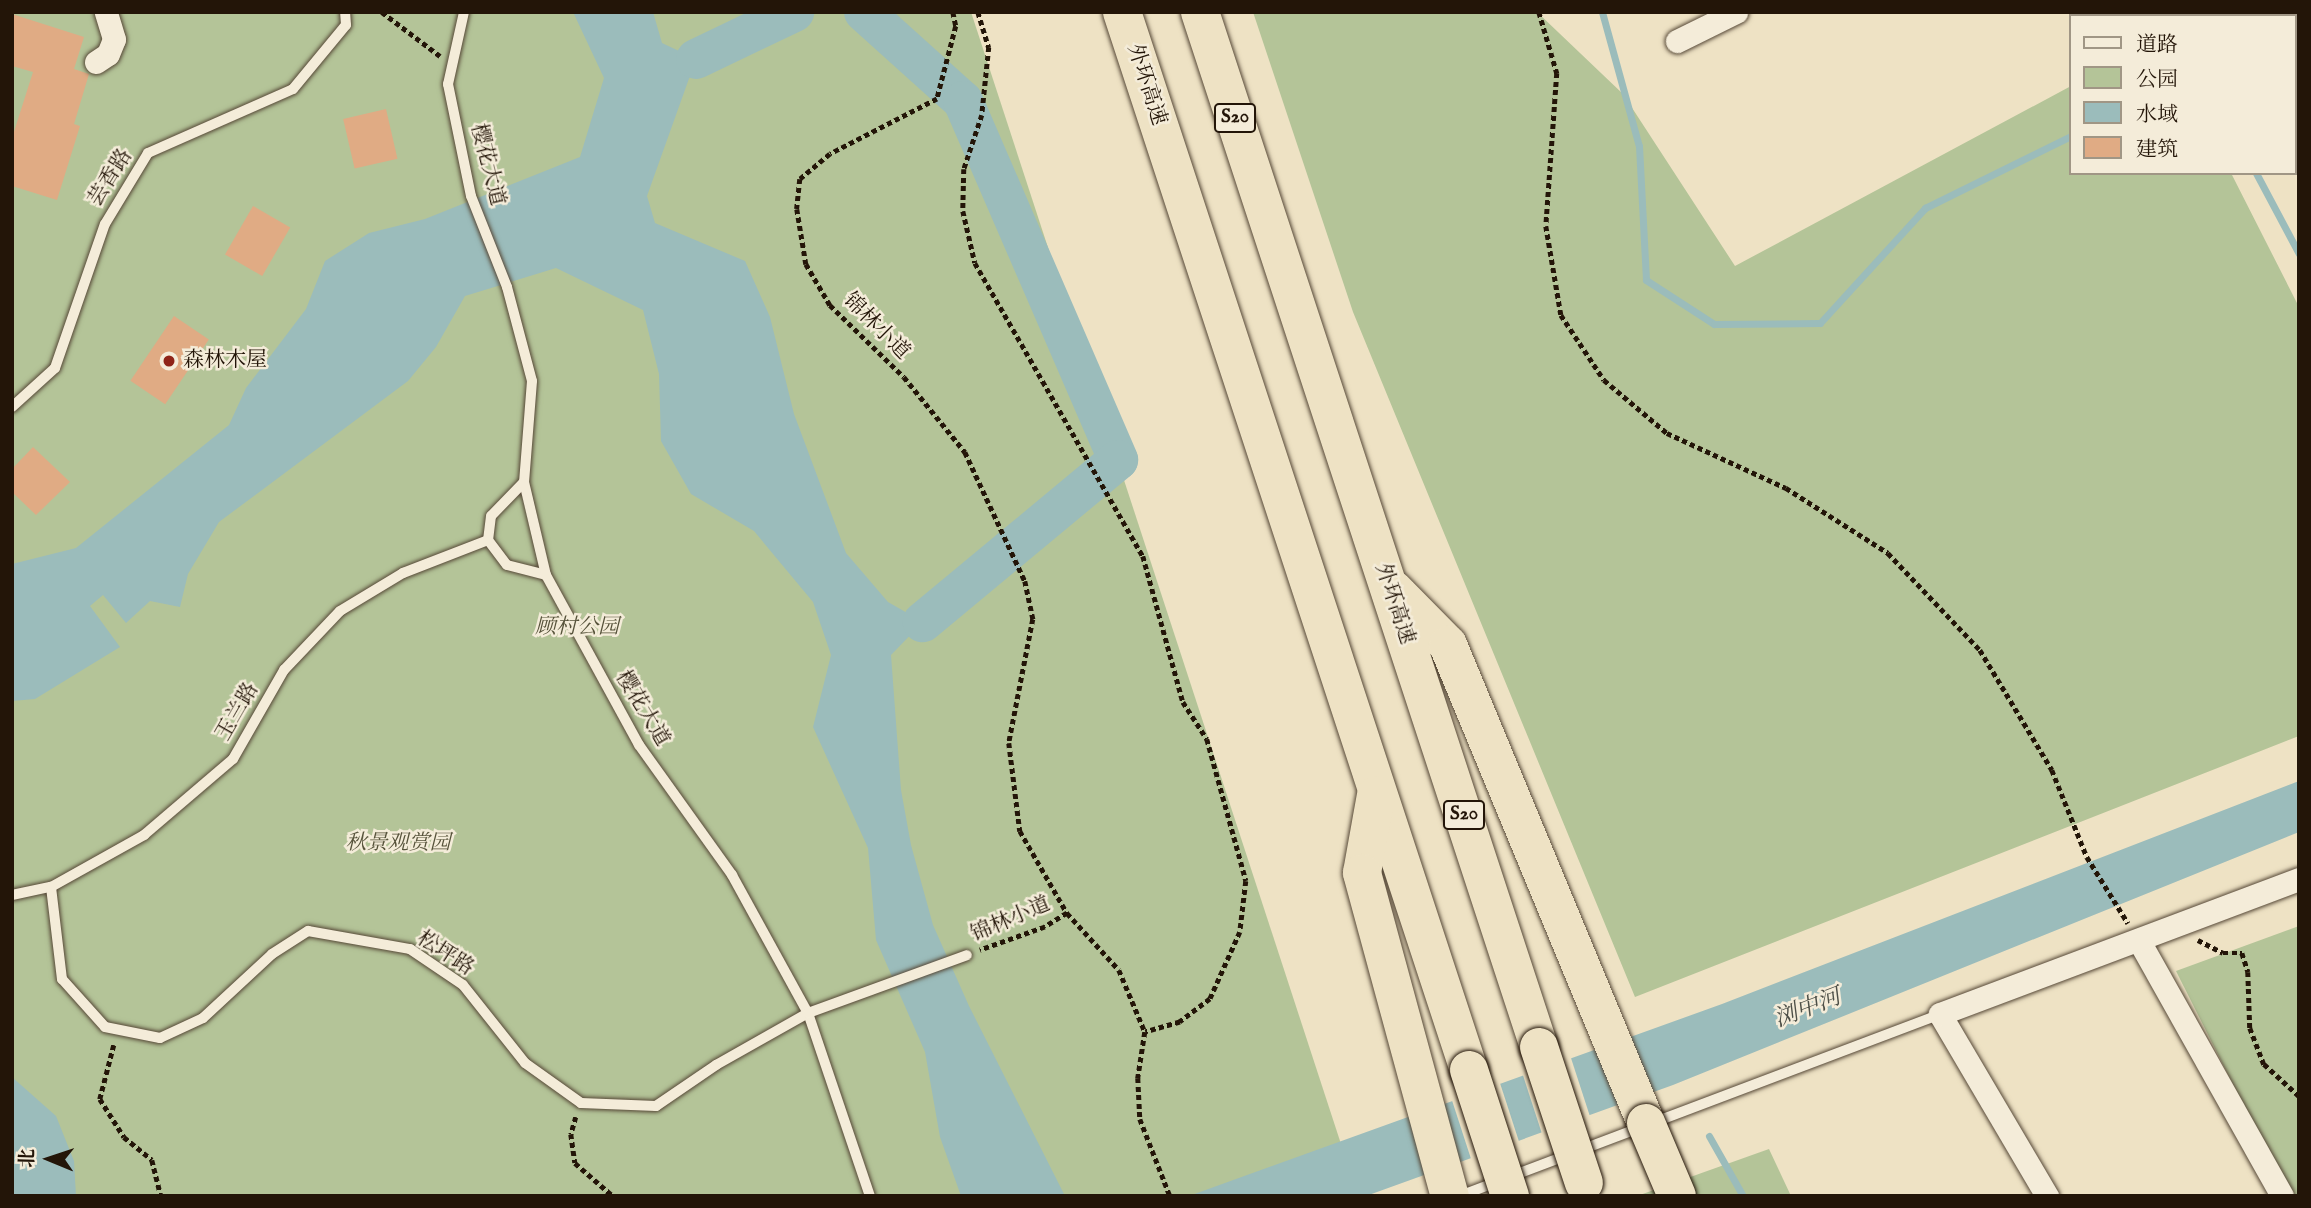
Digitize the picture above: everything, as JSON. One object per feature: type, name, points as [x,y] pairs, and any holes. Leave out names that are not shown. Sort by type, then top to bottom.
[{"type":"highway","name":"外环高速","points":[[1122,12],[1510,1196]]},
{"type":"highway","name":"外环高速","points":[[1200,12],[1587,1189]]},
{"type":"highway","points":[[1388,583],[1448,645],[1677,1196]]},
{"type":"highway","points":[[1377,790],[1362,873],[1450,1196]]},
{"type":"street","points":[[96,62],[108,54],[114,39],[106,12]]},
{"type":"street","points":[[1677,41],[1736,12]]},
{"type":"street","points":[[2047,1196],[1940,1014],[2136,936],[2185,922],[2299,879]]},
{"type":"street","points":[[2136,936],[2282,1196]]},
{"type":"lane","name":"芸香路","points":[[12,407],[55,368],[105,224],[148,153],[293,89],[346,24],[345,12]]},
{"type":"lane","name":"樱花大道","points":[[464,12],[448,84],[471,196],[507,287],[532,381],[524,482],[546,575],[639,745],[732,875],[808,1013],[870,1196]]},
{"type":"lane","points":[[524,482],[491,516],[488,540],[507,565],[546,575]]},
{"type":"lane","name":"玉兰路","points":[[12,895],[51,887],[144,835],[233,759],[284,670],[340,611],[403,573],[488,540]]},
{"type":"lane","name":"松坪路","points":[[51,887],[62,979],[105,1027],[160,1038],[202,1018],[272,954],[308,931],[410,949],[463,985],[526,1063],[580,1103]]},
{"type":"lane","points":[[580,1103],[656,1106],[716,1065],[808,1013],[967,956]]},
{"type":"lane","points":[[1460,1196],[1940,1014]]},
{"type":"path","points":[[382,12],[452,65]]},
{"type":"path","name":"锦林小道","points":[[953,12],[956,26],[937,99],[830,153],[800,179],[797,209],[806,264],[830,305],[904,377],[965,452],[1025,581],[1033,620],[1009,743],[1020,831],[1067,913],[1119,970],[1145,1032]]},
{"type":"path","points":[[978,12],[989,47],[982,115],[964,169],[963,211],[975,263],[1143,556],[1183,702],[1207,739],[1246,881],[1240,932],[1210,999],[1180,1022],[1145,1032],[1138,1078],[1140,1119],[1170,1196]]},
{"type":"path","points":[[1539,12],[1557,73],[1546,226],[1561,315],[1604,380],[1667,433],[1786,488],[1888,553],[1980,650],[2052,770],[2100,879],[2136,936]]},
{"type":"path","name":"锦林小道","points":[[967,956],[1045,927],[1067,913]]},
{"type":"path","points":[[2185,922],[2193,937],[2223,953],[2242,953],[2250,1028],[2264,1064],[2299,1096]]},
{"type":"path","points":[[118,1030],[100,1099],[124,1137],[152,1160],[161,1196]]},
{"type":"path","points":[[580,1103],[571,1134],[575,1163],[612,1196]]},
{"type":"green space","name":"顾村公园","points":[[12,12],[971,12],[1358,1196],[12,1196]]},
{"type":"green space","points":[[1253,12],[1537,12],[1623,94],[1735,266],[2070,87],[2070,175],[2232,175],[2299,307],[2299,736],[1635,997],[1353,312]]},
{"type":"green space","points":[[2299,926],[2299,1196],[2289,1196],[2176,971]]},
{"type":"green space","points":[[1769,1149],[1791,1196],[1637,1196]]},
{"type":"water","points":[[573,12],[653,12],[662,43],[696,59],[647,196],[655,223],[745,261],[770,317],[794,414],[846,553],[888,602],[923,622],[891,655],[901,790],[911,845],[933,925],[969,1006],[1065,1196],[961,1196],[940,1137],[925,1052],[876,940],[868,848],[813,727],[831,655],[813,602],[754,531],[691,494],[661,441],[659,374],[643,310],[556,268],[465,296],[436,347],[408,381],[219,522],[188,574],[180,607],[150,601],[126,623],[103,595],[90,606],[120,647],[35,699],[12,701],[12,564],[76,548],[229,425],[246,388],[306,309],[325,261],[369,233],[425,219],[580,157],[604,78]]},
{"type":"water","name":"浏中河","points":[[2299,781],[2299,832],[1673,1085],[1366,1196],[1189,1196],[1722,1004]]},
{"type":"water","points":[[12,1077],[56,1116],[74,1161],[76,1196],[12,1196]]},
{"type":"pier","points":[[1570,1055],[1590,1118],[1542,1134],[1521,1071]]},
{"type":"pier","points":[[1499,1080],[1520,1144],[1471,1159],[1450,1096]]},
{"type":"building","points":[[12,14],[84,37],[74,69],[89,74],[74,124],[80,126],[57,200],[12,186],[12,138],[33,72],[12,66]]},
{"type":"building","points":[[386,109],[397,159],[355,169],[343,119]]},
{"type":"building","points":[[253,206],[290,227],[262,276],[225,254]]},
{"type":"building","name":"森林木屋","points":[[174,316],[209,339],[165,404],[130,381]]},
{"type":"building","points":[[33,447],[70,482],[36,515],[12,492],[12,469]]},
{"type":"waterway","points":[[696,59],[794,12]]},
{"type":"waterway","points":[[864,12],[963,101],[1118,460],[923,622]]},
{"type":"waterway","points":[[1602,12],[1639,146],[1646,280],[1714,324],[1820,323],[1925,208],[2070,136]]},
{"type":"waterway","points":[[2257,175],[2299,254]]},
{"type":"waterway","points":[[1709,1136],[1743,1196]]},
{"type":"place","name":"森林木屋","points":[[169,361]]},
{"type":"park label","name":"秋景观赏园","points":[[398,844]]}]
